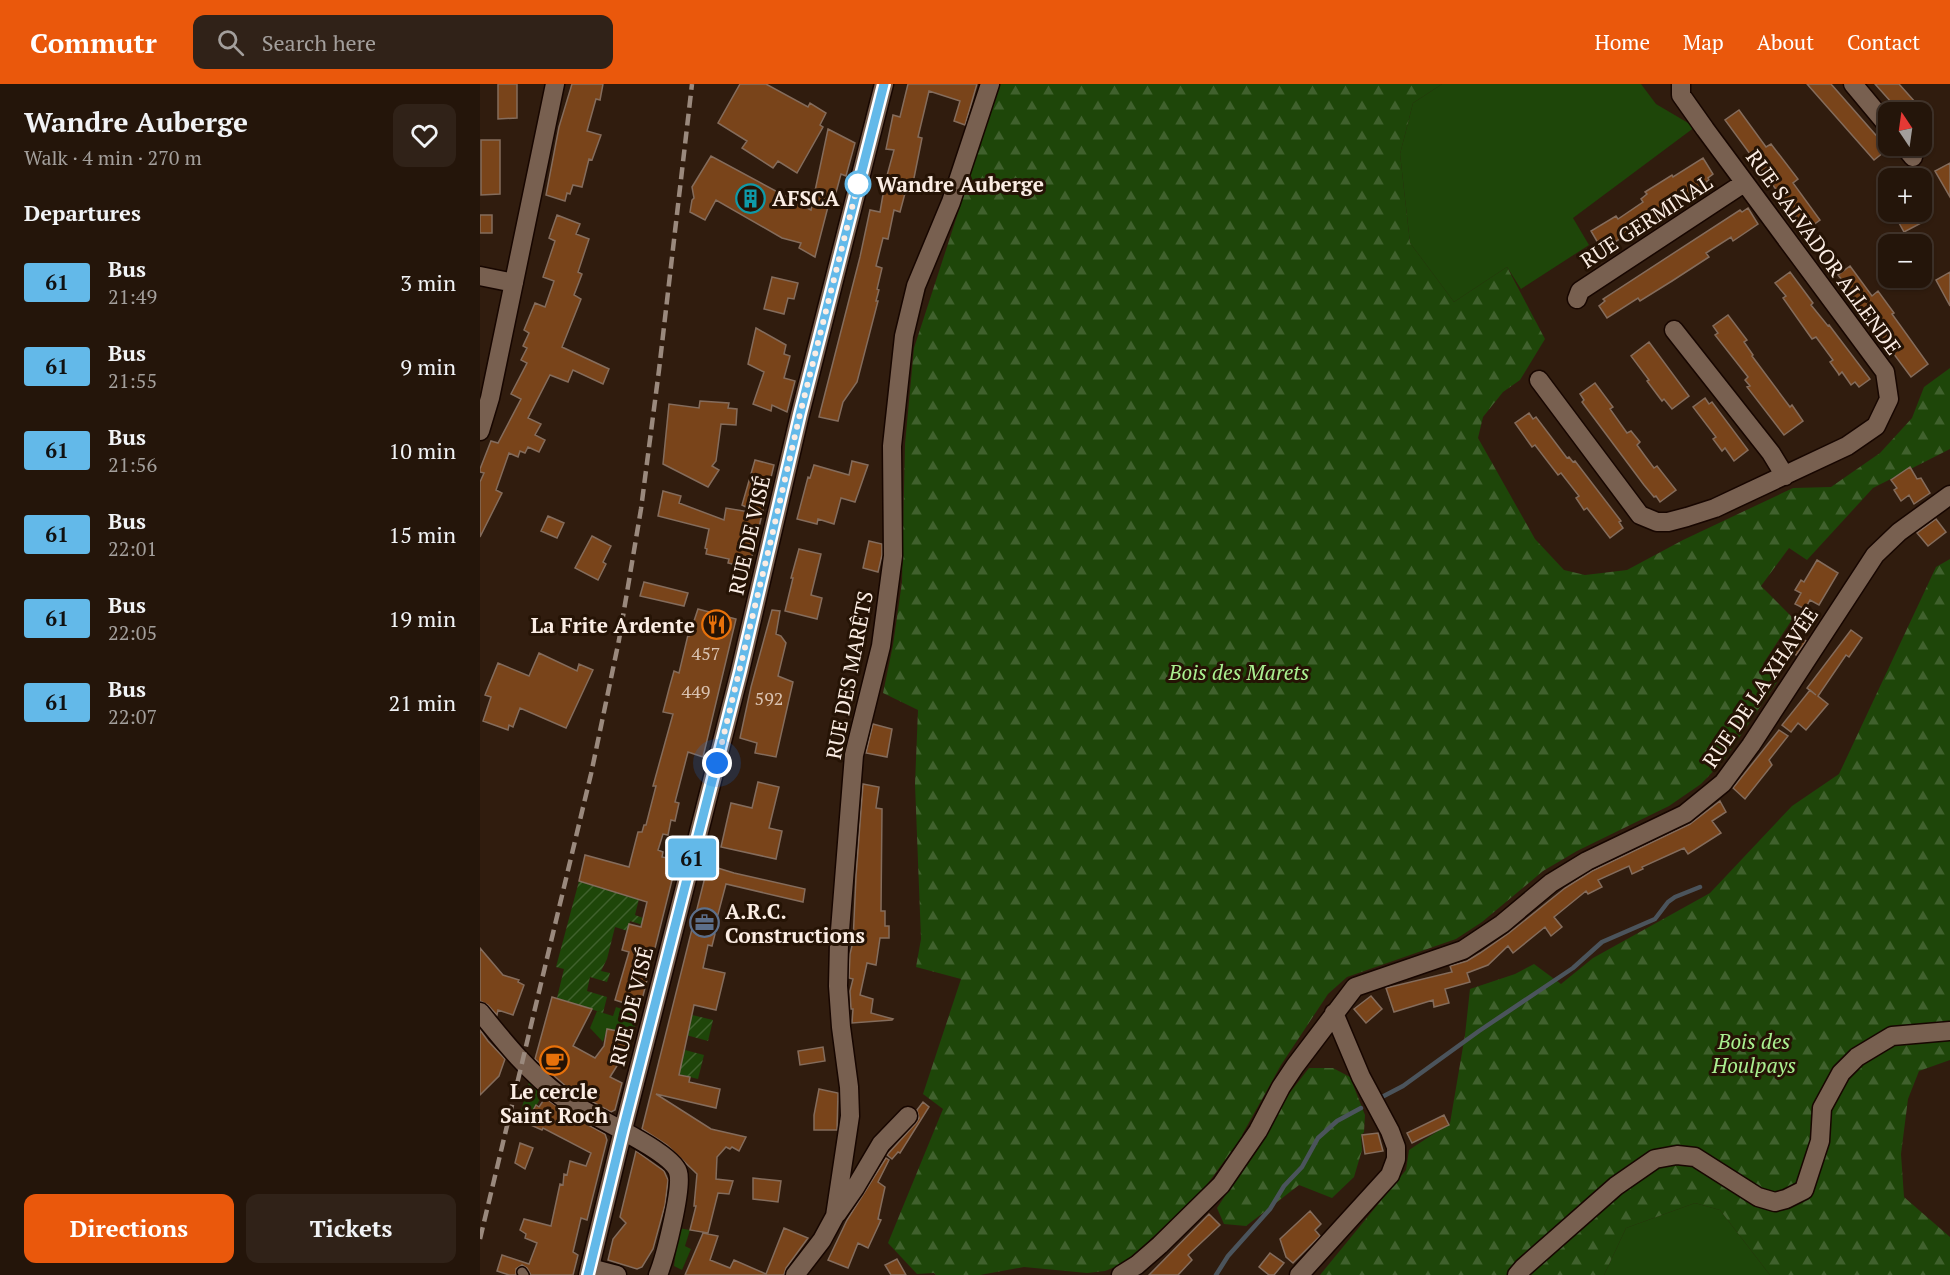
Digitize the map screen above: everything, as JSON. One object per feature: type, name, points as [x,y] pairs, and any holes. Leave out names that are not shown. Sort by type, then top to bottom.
[{"type":"street","points":[[481,428],[490,398],[555,84]]},
{"type":"street","name":"RUE DE VISÉ","points":[[589,1272],[737,683],[800,414],[884,84]]},
{"type":"street","name":"RUE DES MARÊTS","points":[[795,1275],[822,1240],[835,1216],[850,1116],[838,986],[840,925],[854,755],[881,646],[893,556],[892,446],[904,336],[916,286],[951,202],[990,84]]},
{"type":"street","name":"RUE SALVADOR ALLENDE","points":[[1539,380],[1640,515],[1657,522],[1668,522],[1715,508],[1843,448],[1876,426],[1889,399],[1885,372],[1681,95],[1681,84]]},
{"type":"street","points":[[1853,84],[1878,114]]},
{"type":"street","name":"RUE GERMINAL","points":[[1577,299],[1580,291],[1744,183]]},
{"type":"street","points":[[480,276],[514,283]]},
{"type":"street","points":[[1674,330],[1771,453],[1785,476]]},
{"type":"street","name":"RUE DE LA XHAVÉE","points":[[1121,1275],[1137,1265],[1160,1245],[1221,1185],[1258,1131],[1286,1080],[1355,987],[1463,950],[1502,924],[1551,883],[1587,861],[1685,814],[1723,783],[1751,745],[1875,555],[1899,532],[1950,495]]},
{"type":"street","points":[[480,1012],[523,1064],[563,1098],[623,1130],[674,1164],[679,1173],[676,1207],[658,1275]]},
{"type":"street","points":[[1299,1275],[1390,1175],[1395,1160],[1396,1147],[1390,1131],[1361,1077],[1334,1013]]},
{"type":"street","points":[[1517,1275],[1616,1186],[1655,1159],[1677,1155],[1695,1157],[1758,1197],[1776,1202],[1804,1190],[1820,1141],[1822,1108],[1841,1073],[1857,1057],[1892,1036],[1950,1031]]},
{"type":"street","points":[[835,1216],[882,1144],[908,1116]]},
{"type":"street","points":[[589,1272],[617,1275]]},
{"type":"green space","name":"Bois des Marets","points":[[1000,84],[1442,84],[1413,103],[1400,154],[1410,243],[1454,302],[1507,267],[1545,339],[1520,380],[1503,392],[1483,417],[1478,438],[1535,539],[1564,570],[1585,575],[1627,570],[1683,540],[1793,488],[1831,487],[1880,453],[1912,418],[1924,387],[1950,368],[1950,449],[1873,488],[1807,560],[1789,548],[1761,586],[1793,618],[1763,664],[1777,682],[1724,760],[1701,784],[1669,806],[1577,851],[1543,871],[1482,922],[1456,939],[1347,977],[1328,994],[1281,1065],[1242,1135],[1259,1144],[1288,1095],[1309,1068],[1333,1068],[1350,1077],[1365,1115],[1364,1132],[1361,1136],[1362,1150],[1354,1177],[1332,1198],[1299,1185],[1246,1226],[1224,1224],[1217,1208],[1256,1149],[1239,1141],[1203,1190],[1135,1254],[1118,1266],[1105,1271],[1087,1273],[1024,1267],[980,1275],[917,1274],[888,1243],[943,1109],[923,1094],[961,979],[916,967],[921,939],[915,784],[918,710],[883,693],[902,582],[905,444],[914,348]]},
{"type":"green space","points":[[1442,84],[1641,84],[1656,104],[1695,127],[1573,218],[1589,245],[1521,289],[1507,267],[1454,302],[1410,243],[1400,154],[1413,103]]},
{"type":"green space","name":"Bois des Houlpays","points":[[1950,559],[1950,1060],[1919,1071],[1908,1099],[1901,1154],[1904,1197],[1950,1237],[1950,1275],[1770,1275],[1720,1210],[1695,1203],[1626,1228],[1604,1275],[1320,1275],[1406,1170],[1409,1150],[1450,1123],[1465,1035],[1470,989],[1515,974],[1534,964],[1561,984],[1593,958],[1710,893],[1792,806],[1839,774],[1936,567]]},
{"type":"green space","points":[[579,881],[639,899],[635,915],[643,918],[646,926],[630,921],[628,931],[615,927],[607,959],[601,971],[610,973],[607,982],[590,977],[587,991],[607,997],[603,1013],[557,998],[564,969],[556,967]]},
{"type":"green space","points":[[616,1007],[638,1014],[633,1034],[607,1029],[603,1042],[590,1028],[597,1011],[613,1016]]},
{"type":"green space","points":[[692,1015],[713,1020],[708,1041],[686,1035]]},
{"type":"green space","points":[[685,1050],[704,1055],[698,1079],[657,1069],[659,1059],[681,1064]]},
{"type":"green space","points":[[529,1082],[543,1094],[527,1122],[519,1118]]},
{"type":"green space","points":[[1695,1203],[1720,1210],[1770,1275],[1604,1275],[1626,1228]]},
{"type":"green space","points":[[679,1228],[690,1230],[685,1246],[691,1249],[682,1270],[674,1266]]},
{"type":"building","points":[[498,84],[517,84],[517,118],[498,119]]},
{"type":"building","points":[[572,84],[603,84],[600,100],[596,99],[587,131],[601,135],[592,160],[589,159],[582,187],[573,185],[565,201],[546,195],[559,127]]},
{"type":"building","points":[[740,84],[766,84],[808,107],[810,103],[826,113],[820,125],[823,127],[797,173],[778,161],[773,168],[742,148],[747,141],[718,123]]},
{"type":"building","points":[[908,84],[977,84],[965,125],[954,121],[960,101],[929,91],[918,137],[922,138],[913,183],[908,182],[900,212],[894,210],[888,239],[883,238],[876,266],[882,268],[877,289],[879,290],[876,301],[878,301],[857,382],[843,402],[838,421],[819,417],[870,210],[880,212],[894,150],[886,149],[893,115],[900,117]]},
{"type":"building","points":[[1807,84],[1831,84],[1878,138],[1879,156],[1874,160]]},
{"type":"building","points":[[1875,84],[1899,84],[1915,102],[1891,102]]},
{"type":"building","points":[[1739,110],[1766,147],[1771,144],[1798,179],[1793,183],[1820,220],[1806,230],[1725,120]]},
{"type":"building","points":[[828,129],[855,143],[846,176],[841,174],[834,200],[830,199],[815,257],[799,248],[801,243],[782,238],[716,200],[705,220],[690,212],[694,198],[692,187],[711,156],[811,210]]},
{"type":"building","points":[[481,140],[500,140],[500,194],[481,195]]},
{"type":"building","points":[[1703,158],[1713,174],[1708,178],[1709,180],[1609,246],[1607,243],[1601,248],[1591,231],[1616,216],[1618,219],[1643,202],[1641,199],[1647,194],[1645,192]]},
{"type":"building","points":[[1950,163],[1950,197],[1935,171]]},
{"type":"building","points":[[1748,208],[1758,224],[1733,241],[1731,237],[1706,253],[1709,257],[1640,301],[1638,298],[1607,318],[1599,306],[1605,301],[1603,299],[1740,210],[1742,212]]},
{"type":"building","points":[[480,215],[492,215],[492,233],[480,233]]},
{"type":"building","points":[[557,215],[580,224],[576,234],[589,239],[578,272],[582,274],[574,295],[581,299],[562,347],[609,369],[603,384],[573,370],[568,382],[550,375],[528,418],[541,424],[535,435],[545,440],[539,452],[528,447],[525,453],[520,451],[518,457],[509,453],[496,490],[502,493],[480,537],[480,482],[484,473],[480,472],[480,469],[491,441],[498,443],[521,399],[511,394],[527,363],[521,360],[527,348],[523,346],[529,333],[524,330],[535,303],[545,307],[554,281],[543,277],[555,241],[549,238]]},
{"type":"building","points":[[1898,222],[1923,222],[1904,232]]},
{"type":"building","points":[[1850,266],[1872,296],[1878,291],[1928,364],[1911,377],[1840,282],[1842,280],[1838,275]]},
{"type":"building","points":[[1790,272],[1813,303],[1811,305],[1870,379],[1859,387],[1855,382],[1851,385],[1842,372],[1839,375],[1830,362],[1833,360],[1816,337],[1812,339],[1783,298],[1786,296],[1775,283]]},
{"type":"building","points":[[1950,272],[1950,306],[1936,280]]},
{"type":"building","points":[[772,277],[798,283],[794,299],[788,298],[784,314],[764,309]]},
{"type":"building","points":[[1728,315],[1747,340],[1744,342],[1752,356],[1803,421],[1784,435],[1747,387],[1750,386],[1745,380],[1748,377],[1715,335],[1718,333],[1713,326]]},
{"type":"building","points":[[756,328],[786,345],[784,354],[790,356],[784,378],[795,381],[787,412],[772,405],[771,411],[753,404],[764,372],[748,364]]},
{"type":"building","points":[[1649,342],[1689,396],[1672,409],[1664,399],[1662,401],[1631,356]]},
{"type":"building","points":[[1595,383],[1613,407],[1610,409],[1627,433],[1631,431],[1640,442],[1637,445],[1654,468],[1657,466],[1676,490],[1660,502],[1644,485],[1582,402],[1584,400],[1580,394]]},
{"type":"building","points":[[1705,398],[1709,404],[1712,402],[1748,450],[1734,461],[1725,448],[1722,451],[1713,439],[1716,437],[1693,407]]},
{"type":"building","points":[[700,401],[729,403],[728,408],[737,409],[736,425],[721,424],[716,461],[712,466],[719,470],[708,487],[663,464],[669,404],[699,408]]},
{"type":"building","points":[[1529,413],[1533,419],[1536,417],[1567,458],[1575,461],[1621,521],[1619,522],[1623,528],[1610,538],[1587,508],[1584,510],[1576,498],[1579,496],[1561,473],[1558,475],[1535,445],[1532,447],[1515,423]]},
{"type":"building","points":[[755,460],[774,465],[749,568],[728,563],[729,559],[706,554],[709,529],[658,516],[663,491],[681,496],[679,503],[724,520],[726,508],[749,512],[750,509],[742,505]]},
{"type":"building","points":[[852,461],[868,465],[855,502],[841,498],[834,524],[818,519],[817,524],[797,519],[808,477],[810,478],[814,465],[849,475]]},
{"type":"building","points":[[1910,467],[1917,479],[1921,478],[1930,493],[1914,504],[1909,495],[1901,501],[1894,490],[1897,488],[1891,480]]},
{"type":"building","points":[[548,516],[564,523],[557,538],[541,531]]},
{"type":"building","points":[[1936,519],[1946,532],[1928,546],[1917,533]]},
{"type":"building","points":[[592,536],[611,546],[598,580],[575,568]]},
{"type":"building","points":[[869,541],[882,544],[878,572],[863,568]]},
{"type":"building","points":[[799,549],[821,554],[811,595],[822,598],[817,619],[785,611]]},
{"type":"building","points":[[1817,560],[1838,573],[1819,605],[1810,600],[1805,609],[1795,604],[1801,593],[1795,590],[1801,580],[1804,582]]},
{"type":"building","points":[[644,582],[688,593],[684,606],[640,596]]},
{"type":"building","points":[[698,609],[736,619],[703,757],[688,752],[675,802],[679,803],[675,821],[671,820],[668,835],[663,834],[658,850],[663,852],[662,857],[677,860],[640,1008],[615,1000],[629,952],[622,950],[629,924],[641,927],[647,902],[579,881],[585,855],[629,867],[638,832],[642,832],[646,825],[656,786],[653,786],[673,714],[663,712],[669,689],[674,671],[679,673],[688,635]]},
{"type":"building","points":[[772,610],[780,611],[776,634],[781,636],[786,643],[778,676],[793,682],[776,757],[755,753],[757,743],[740,738]]},
{"type":"building","points":[[1851,630],[1862,638],[1849,657],[1846,655],[1818,696],[1828,704],[1806,730],[1798,723],[1791,732],[1782,725],[1810,690],[1807,688]]},
{"type":"building","points":[[1793,633],[1806,641],[1796,655],[1784,647]]},
{"type":"building","points":[[539,653],[577,671],[579,664],[593,670],[566,728],[520,708],[513,727],[509,725],[508,730],[483,721],[491,697],[485,695],[498,663],[529,676]]},
{"type":"building","points":[[873,724],[892,729],[887,757],[866,753]]},
{"type":"building","points":[[1779,730],[1788,736],[1769,760],[1772,765],[1745,799],[1733,788]]},
{"type":"building","points":[[758,782],[779,787],[769,828],[782,831],[776,859],[721,847],[731,803],[752,808]]},
{"type":"building","points":[[863,784],[879,787],[876,808],[882,809],[881,911],[885,911],[885,926],[889,926],[889,938],[880,938],[876,965],[867,963],[860,995],[873,999],[871,1013],[893,1019],[852,1023],[853,1009],[851,1009],[850,991],[853,979],[849,978],[850,954],[853,942]]},
{"type":"building","points":[[1720,801],[1726,812],[1712,821],[1721,833],[1688,854],[1684,848],[1632,874],[1629,866],[1598,880],[1602,887],[1588,894],[1586,891],[1554,917],[1562,927],[1551,936],[1545,927],[1513,953],[1508,946],[1488,965],[1467,973],[1470,982],[1445,989],[1449,1003],[1434,1007],[1433,1000],[1394,1012],[1386,988],[1452,972],[1450,966],[1467,961],[1480,953],[1565,888],[1592,871],[1690,824]]},
{"type":"building","points":[[708,865],[805,889],[803,902],[726,884],[713,933],[715,934],[712,946],[708,945],[703,968],[725,973],[716,1010],[694,1005],[679,1075],[690,1077],[689,1082],[720,1089],[716,1108],[656,1094],[711,1129],[746,1137],[739,1151],[726,1147],[717,1157],[716,1179],[733,1181],[729,1194],[718,1193],[708,1233],[690,1230],[696,1206],[694,1206],[697,1174],[667,1145],[642,1129]]},
{"type":"building","points":[[480,948],[503,975],[519,980],[518,982],[524,985],[513,1015],[498,1010],[497,1015],[488,1005],[480,1001]]},
{"type":"building","points":[[1371,996],[1382,1009],[1366,1023],[1354,1009]]},
{"type":"building","points":[[552,997],[592,1009],[573,1046],[595,1058],[604,1046],[607,1029],[633,1034],[628,1054],[625,1053],[610,1077],[622,1083],[615,1110],[611,1112],[569,1089],[535,1059]]},
{"type":"building","points":[[480,1030],[505,1059],[499,1076],[480,1095]]},
{"type":"building","points":[[823,1047],[825,1061],[800,1065],[798,1051]]},
{"type":"building","points":[[819,1089],[838,1093],[837,1130],[814,1130],[814,1115]]},
{"type":"building","points":[[545,1098],[568,1114],[605,1134],[607,1140],[587,1220],[581,1218],[573,1252],[578,1255],[573,1275],[531,1275],[522,1265],[516,1269],[516,1275],[509,1275],[497,1271],[502,1255],[529,1264],[537,1243],[525,1238],[526,1234],[520,1230],[524,1219],[551,1226],[560,1184],[563,1185],[564,1174],[567,1175],[570,1161],[586,1166],[591,1153],[543,1128],[542,1130],[526,1123],[536,1105],[539,1107]]},
{"type":"building","points":[[923,1102],[929,1107],[900,1153],[898,1152],[892,1159],[887,1155],[916,1123],[919,1118],[917,1110]]},
{"type":"building","points":[[1444,1115],[1449,1125],[1412,1143],[1407,1133]]},
{"type":"building","points":[[1378,1133],[1383,1151],[1365,1154],[1362,1135]]},
{"type":"building","points":[[520,1143],[533,1148],[525,1169],[515,1163]]},
{"type":"building","points":[[636,1151],[664,1171],[668,1180],[665,1205],[653,1249],[642,1267],[637,1269],[608,1260],[613,1239],[626,1223],[620,1217]]},
{"type":"building","points":[[886,1158],[889,1160],[878,1182],[885,1187],[878,1219],[881,1220],[868,1248],[858,1243],[848,1268],[828,1260],[847,1220]]},
{"type":"building","points":[[753,1178],[781,1181],[778,1202],[753,1199]]},
{"type":"building","points":[[1310,1211],[1321,1224],[1315,1230],[1320,1236],[1293,1263],[1286,1257],[1280,1239]]},
{"type":"building","points":[[1209,1214],[1220,1225],[1188,1255],[1192,1260],[1178,1275],[1149,1275]]},
{"type":"building","points":[[784,1228],[808,1238],[786,1268],[784,1275],[685,1275],[703,1233],[718,1236],[710,1260],[730,1268],[734,1260],[766,1274]]},
{"type":"building","points":[[1270,1253],[1284,1263],[1274,1275],[1269,1275],[1259,1267]]},
{"type":"building","points":[[897,1259],[906,1275],[891,1275],[885,1265]]},
{"type":"waterway","points":[[1380,1098],[1403,1086],[1479,1031],[1573,968],[1602,942],[1655,919],[1668,902],[1675,897],[1700,887]]},
{"type":"waterway","points":[[1216,1275],[1228,1256],[1270,1209],[1284,1186],[1302,1167],[1318,1138],[1337,1121],[1361,1108]]},
{"type":"railway","points":[[480,1239],[591,774],[619,640],[641,509],[692,84]]},
{"type":"bus line","name":"61","points":[[588,1275],[740,671],[800,414],[884,84]]},
{"type":"place","name":"Wandre Auberge","points":[[858,184]]},
{"type":"place","name":"AFSCA","points":[[751,198]]},
{"type":"place","name":"La Frite Ardente","points":[[716,625]]},
{"type":"place","name":"A.R.C. Constructions","points":[[704,923]]},
{"type":"place","name":"Le cercle Saint Roch","points":[[554,1060]]},
{"type":"route","points":[[717,763],[800,414],[858,184]]}]
